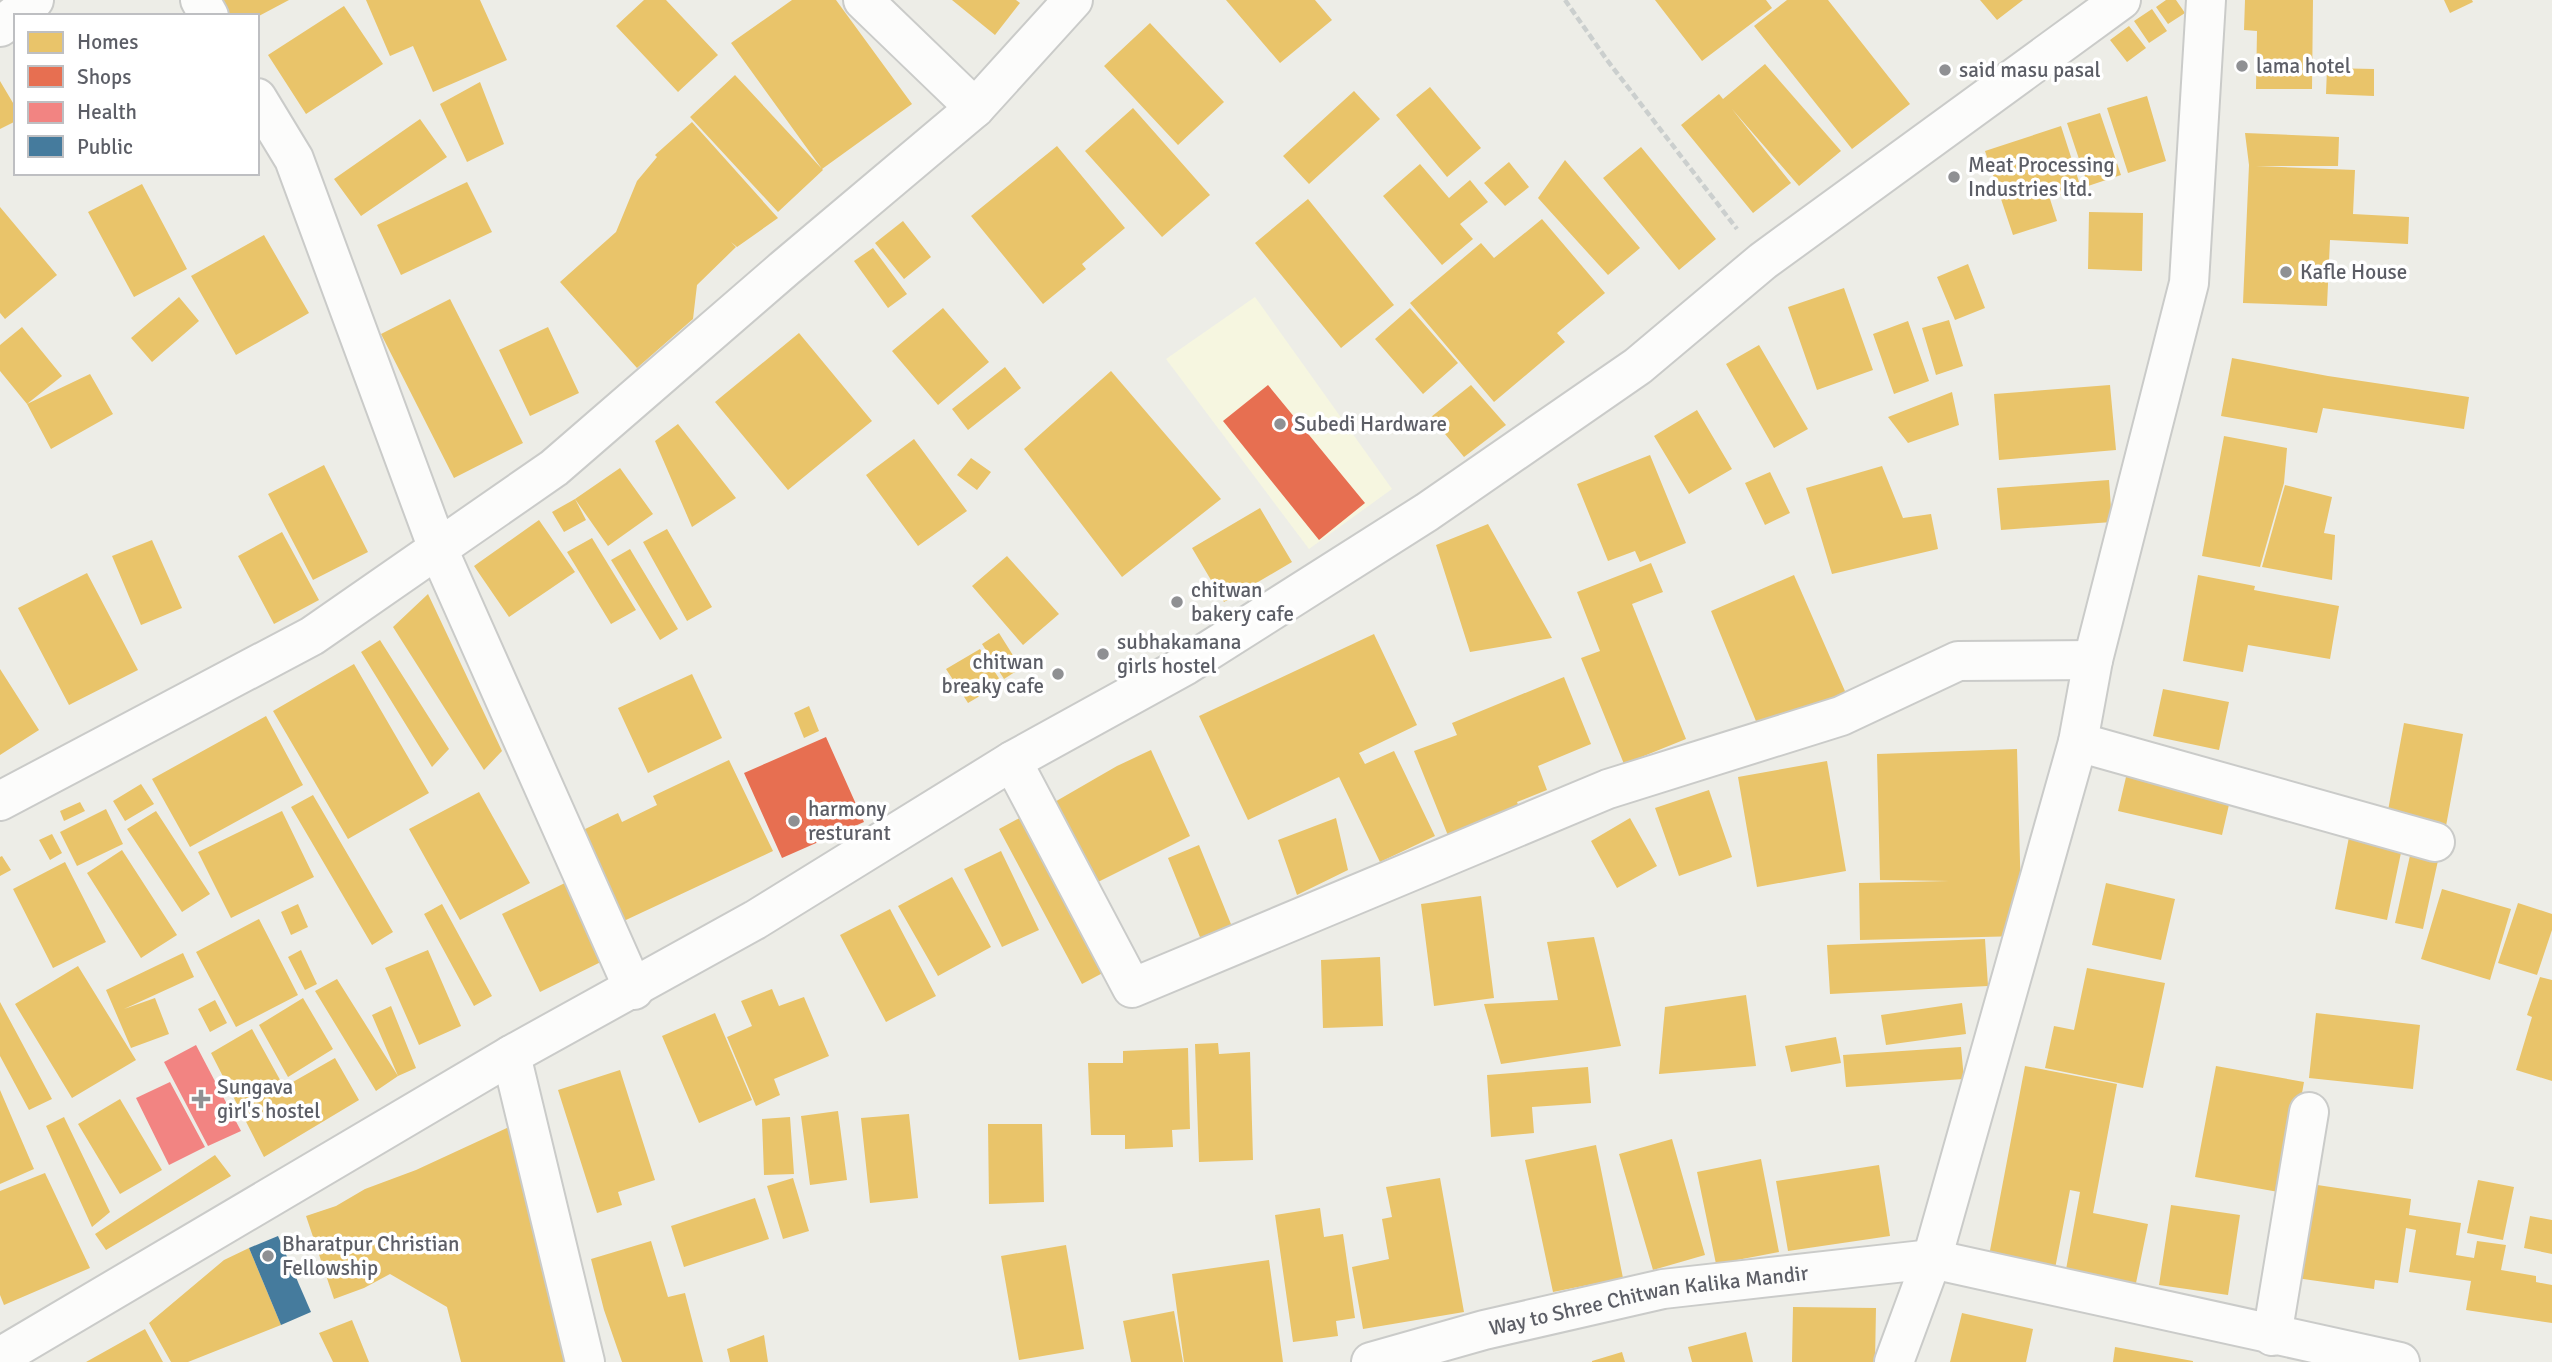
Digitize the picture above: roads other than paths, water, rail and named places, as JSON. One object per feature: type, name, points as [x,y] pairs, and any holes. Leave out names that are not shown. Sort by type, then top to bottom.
[{"type":"street","points":[[16,14],[34,0]]},
{"type":"street","points":[[863,0],[975,108]]},
{"type":"street","points":[[0,801],[312,636],[554,468],[975,108],[1073,0]]},
{"type":"street","points":[[4,1346],[512,1055],[755,920],[1012,761],[1186,666],[1427,512],[1638,366],[1763,261],[2121,0]]},
{"type":"street","points":[[1894,1362],[1932,1259],[2078,742],[2093,660],[2189,283],[2206,0]]},
{"type":"street","points":[[0,27],[14,16]]},
{"type":"street","points":[[259,101],[293,159],[438,549],[634,989]]},
{"type":"street","points":[[1012,761],[1132,988],[1608,789],[1841,716],[1958,661],[2093,660]]},
{"type":"street","points":[[2078,742],[2435,842]]},
{"type":"street","points":[[512,1055],[585,1362]]},
{"type":"street","points":[[2272,1336],[2309,1112]]},
{"type":"street","name":"Way to Shree Chitwan Kalika Mandir","points":[[1371,1362],[1485,1330],[1662,1289],[1932,1259],[2272,1336],[2400,1362]]},
{"type":"place","name":"lama hotel","points":[[2242,66]]},
{"type":"place","name":"said masu pasal","points":[[1945,70]]},
{"type":"place","name":"Meat Processing Industries ltd.","points":[[1954,177]]},
{"type":"place","name":"Kafle House","points":[[2286,272]]},
{"type":"place","name":"Subedi Hardware","points":[[1280,424]]},
{"type":"place","name":"chitwan bakery cafe","points":[[1177,602]]},
{"type":"place","name":"subhakamana girls hostel","points":[[1103,654]]},
{"type":"place","name":"chitwan breaky cafe","points":[[1058,674]]},
{"type":"place","name":"harmony resturant","points":[[794,821]]},
{"type":"place","name":"Sungava girl's hostel","points":[[201,1099]]},
{"type":"place","name":"Bharatpur Christian Fellowship","points":[[268,1256]]}]
